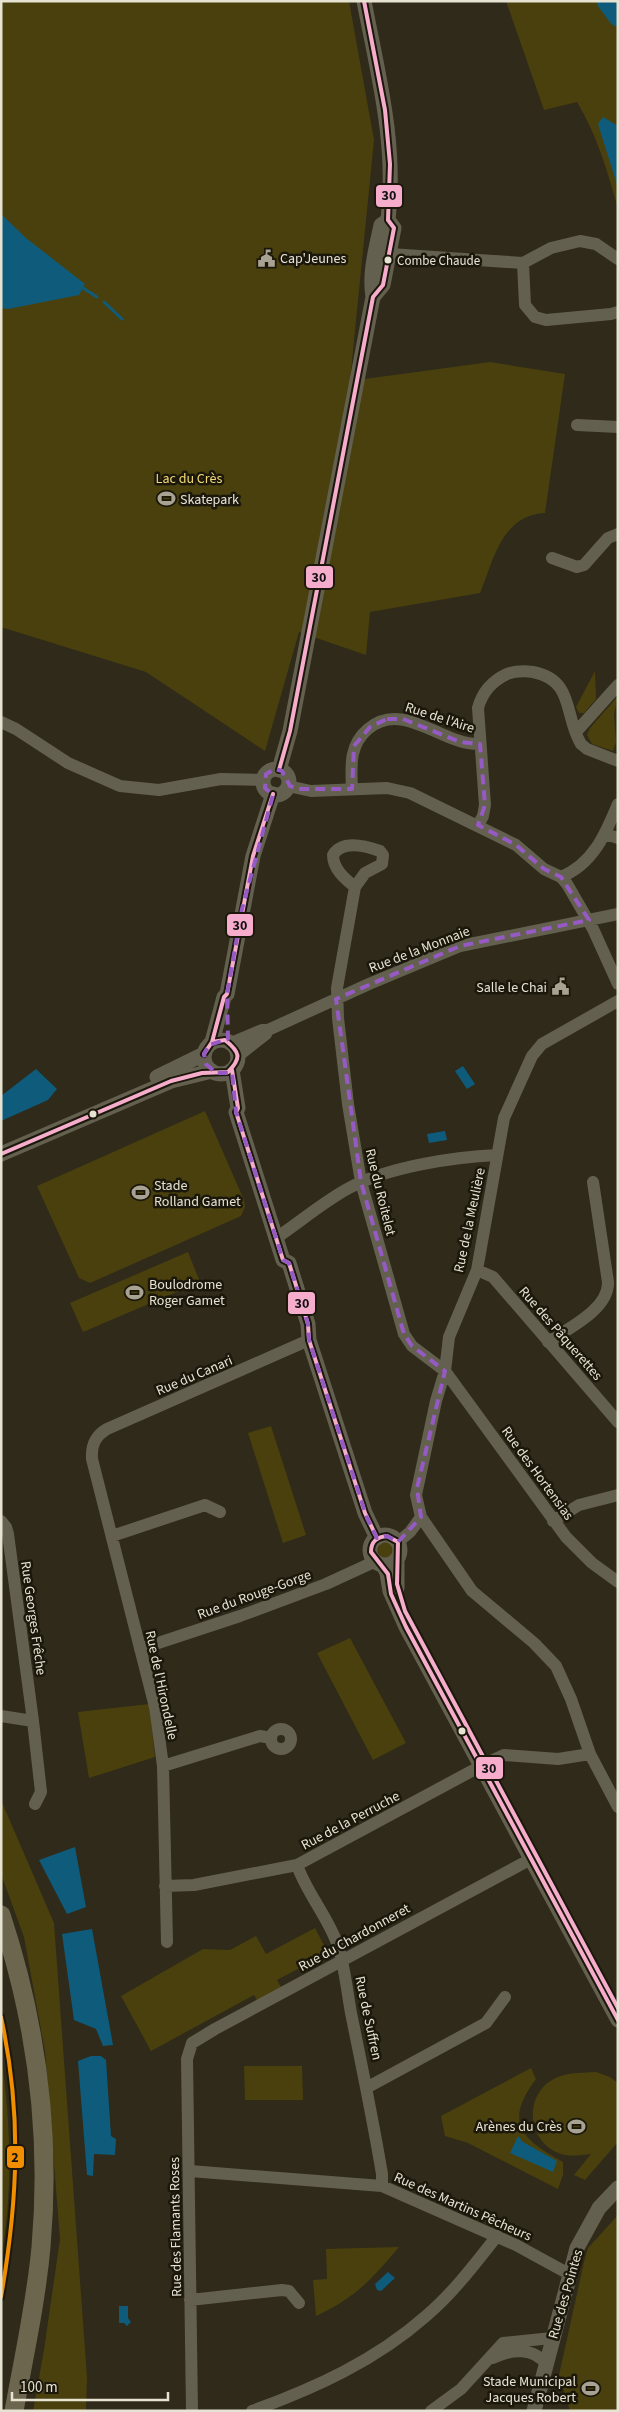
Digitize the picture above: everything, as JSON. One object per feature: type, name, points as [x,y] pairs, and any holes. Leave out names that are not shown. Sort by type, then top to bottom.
[{"type":"main road","points":[[1,1915],[30,2023],[40,2102],[44,2174],[43,2215],[36,2284],[14,2411]]},
{"type":"street","points":[[364,1],[389,132],[391,186],[388,220],[394,228],[383,285],[373,297]]},
{"type":"street","points":[[279,770],[290,730],[373,297],[370,282],[374,258],[381,225],[388,220]]},
{"type":"street","points":[[390,254],[523,263],[551,248],[580,241],[596,244],[618,259]]},
{"type":"street","points":[[523,263],[525,305],[536,317],[546,320],[618,312]]},
{"type":"street","points":[[577,425],[618,427]]},
{"type":"street","points":[[552,558],[577,567],[584,565],[613,536]]},
{"type":"street","points":[[478,826],[483,816],[485,805],[477,717],[480,700],[490,686],[503,676],[528,671],[546,676],[561,688],[581,744],[587,749],[618,761]]},
{"type":"street","points":[[576,732],[618,685]]},
{"type":"street","name":"Rue de l'Aire","points":[[352,788],[354,746],[360,735],[378,722],[387,719],[403,719],[460,742],[480,744]]},
{"type":"street","points":[[1,722],[16,729],[68,762],[120,786],[159,790],[221,779],[263,780]]},
{"type":"street","points":[[279,770],[288,778],[288,786],[284,792],[273,794],[264,788],[263,780],[268,772],[279,770]]},
{"type":"street","points":[[288,786],[311,791],[387,788],[410,793],[516,845],[544,869],[561,877],[588,920],[618,984]]},
{"type":"street","points":[[227,1059],[206,1064],[208,1048],[224,997],[227,994],[253,856],[273,794]]},
{"type":"street","points":[[561,877],[576,870],[612,836],[618,804]]},
{"type":"street","name":"Rue du Roitelet","points":[[355,887],[336,999],[348,1104],[361,1182],[406,1338],[445,1371]]},
{"type":"street","name":"Rue de la Monnaie","points":[[227,1059],[262,1030],[268,1030],[460,946],[618,914]]},
{"type":"street","points":[[227,994],[229,998],[227,1059],[232,1109],[236,1112],[283,1260],[280,1266],[300,1327],[308,1340],[367,1518],[377,1538]]},
{"type":"street","name":"Rue de la Meulière","points":[[420,1517],[416,1502],[417,1488],[436,1401],[445,1371],[451,1328],[477,1270],[504,1118],[532,1056],[542,1044],[618,1001]]},
{"type":"street","points":[[1,1143],[186,1064],[220,1040],[227,1059]]},
{"type":"street","points":[[1,1154],[227,1059]]},
{"type":"street","points":[[276,1238],[347,1189],[361,1182],[418,1165],[497,1155]]},
{"type":"street","points":[[548,1342],[600,1305],[607,1294],[608,1282],[593,1182]]},
{"type":"street","name":"Rue des Pâquerettes","points":[[477,1270],[493,1277],[618,1422]]},
{"type":"street","name":"Rue du Canari","points":[[94,1440],[107,1429],[308,1340]]},
{"type":"street","name":"Rue des Hortensias","points":[[445,1371],[553,1521],[592,1563],[618,1582]]},
{"type":"street","name":"Rue de l'Hirondelle","points":[[94,1440],[92,1459],[155,1707],[162,1766],[168,1942]]},
{"type":"street","points":[[553,1521],[579,1505],[618,1496]]},
{"type":"street","points":[[112,1536],[205,1505],[220,1512]]},
{"type":"street","points":[[398,1542],[410,1532],[420,1517],[472,1591],[534,1643],[556,1666],[571,1699],[590,1754],[618,1807]]},
{"type":"street","name":"Rue Georges Frêche","points":[[1,1522],[6,1527],[8,1534],[33,1721],[41,1792],[35,1804]]},
{"type":"street","points":[[484,1765],[404,1610],[397,1589],[397,1560],[400,1551],[398,1542],[387,1536],[377,1538],[371,1548],[372,1558],[387,1573],[390,1591],[406,1627],[618,2008]]},
{"type":"street","points":[[379,1563],[390,1564],[397,1560]]},
{"type":"street","name":"Rue du Rouge-Gorge","points":[[140,1649],[313,1589],[379,1563]]},
{"type":"street","points":[[1,1716],[33,1721]]},
{"type":"street","points":[[162,1766],[260,1736],[271,1738]]},
{"type":"street","name":"Rue de la Perruche","points":[[165,1886],[194,1885],[297,1865],[504,1755],[558,1759],[590,1754]]},
{"type":"street","points":[[534,1857],[618,2020]]},
{"type":"street","name":"Rue du Chardonneret","points":[[192,2043],[534,1857]]},
{"type":"street","name":"Rue de Suffren","points":[[297,1865],[337,1943],[342,1960],[368,2087],[382,2174],[382,2186]]},
{"type":"street","points":[[368,2087],[486,2023],[505,1997]]},
{"type":"street","name":"Rue des Flamants Roses","points":[[192,2043],[187,2059],[192,2411]]},
{"type":"street","name":"Rue des Martins Pêcheurs","points":[[190,2171],[382,2186],[497,2236],[569,2274]]},
{"type":"street","name":"Rue des Pointes","points":[[534,2411],[577,2248],[599,2208],[618,2188]]},
{"type":"street","points":[[252,2411],[331,2380],[386,2346],[426,2317],[447,2296],[497,2236]]},
{"type":"street","points":[[190,2300],[282,2290],[289,2291],[299,2303]]},
{"type":"street","points":[[430,2411],[461,2389],[491,2359],[503,2343],[552,2338]]},
{"type":"street","points":[[491,2359],[506,2352],[526,2352],[542,2358],[547,2365]]},
{"type":"highlighted area","points":[[387,719],[403,719],[460,742],[480,744],[485,805],[478,825],[516,845],[544,869],[561,877],[589,920],[460,946],[336,999],[361,1182],[404,1334],[412,1346],[445,1371],[417,1488],[421,1517],[398,1542],[387,1536],[377,1538],[367,1518],[309,1340],[308,1324],[289,1263],[283,1260],[236,1112],[232,1073],[216,1073],[206,1064],[204,1054],[209,1045],[228,1039],[227,994],[242,909],[273,795],[265,788],[266,774],[275,769],[282,771],[290,786],[299,789],[352,789],[354,746],[370,727]]},
{"type":"green space","name":"Lac du Crès","points":[[1,1],[349,1],[374,140],[350,381],[490,362],[565,374],[545,513],[530,516],[509,530],[495,553],[480,593],[370,612],[366,655],[299,632],[265,751],[146,672],[1,627]]},
{"type":"green space","points":[[506,1],[618,1],[618,209],[596,141],[577,102],[544,110]]},
{"type":"green space","points":[[595,671],[596,699],[584,713],[579,713],[576,707]]},
{"type":"green space","points":[[618,696],[614,714],[616,742],[613,751],[592,744],[587,735],[590,728]]},
{"type":"green space","name":"Stade Rolland Gamet","points":[[205,1111],[244,1200],[245,1207],[241,1216],[90,1283],[79,1278],[37,1186]]},
{"type":"green space","name":"Boulodrome Roger Gamet","points":[[188,1252],[200,1282],[83,1332],[70,1303]]},
{"type":"green space","points":[[271,1426],[306,1535],[283,1543],[248,1433]]},
{"type":"green space","points":[[383,1542],[389,1542],[394,1547],[392,1556],[383,1558],[378,1553],[378,1547]]},
{"type":"green space","points":[[350,1638],[406,1743],[373,1760],[317,1653]]},
{"type":"green space","points":[[149,1704],[155,1757],[89,1778],[78,1712]]},
{"type":"green space","points":[[1,1800],[54,1923],[87,2377],[86,2411],[33,2411],[60,2239],[45,2051],[24,1937],[1,1874]]},
{"type":"green space","points":[[315,1928],[328,1953],[277,1980],[281,1987],[257,2000],[254,1995],[151,2051],[121,1996],[203,1949],[230,1950],[256,1936],[266,1954]]},
{"type":"green space","points":[[1,2057],[9,2131],[9,2183],[5,2234],[1,2257]]},
{"type":"green space","points":[[244,2066],[302,2066],[303,2100],[245,2100]]},
{"type":"green space","points":[[531,2068],[536,2079],[526,2094],[519,2119],[528,2137],[537,2146],[563,2162],[563,2175],[558,2189],[468,2143],[445,2136],[441,2116]]},
{"type":"green space","name":"Arènes du Crès","points":[[596,2072],[610,2077],[618,2083],[618,2142],[585,2180],[574,2175],[591,2154],[564,2155],[549,2148],[540,2139],[535,2128],[534,2104],[539,2093],[547,2084],[558,2077],[572,2073]]},
{"type":"green space","points":[[618,2215],[618,2411],[570,2411],[559,2375],[584,2262],[588,2248]]},
{"type":"green space","points":[[399,2247],[362,2287],[342,2302],[316,2316],[313,2280],[327,2279],[326,2249]]},
{"type":"water","points":[[603,117],[618,126],[618,188],[598,124]]},
{"type":"water","points":[[1,214],[26,238],[85,284],[79,295],[8,309],[1,308]]},
{"type":"water","points":[[463,1066],[475,1084],[467,1089],[455,1071]]},
{"type":"water","points":[[36,1069],[57,1089],[48,1100],[1,1121],[1,1096]]},
{"type":"water","points":[[445,1131],[447,1140],[429,1143],[427,1134]]},
{"type":"water","points":[[75,1847],[86,1907],[67,1914],[39,1860]]},
{"type":"water","points":[[92,1929],[113,2045],[103,2046],[96,2029],[74,2020],[62,1934]]},
{"type":"water","points":[[91,2056],[101,2056],[106,2060],[111,2136],[116,2139],[115,2155],[94,2154],[93,2176],[87,2175],[78,2061]]},
{"type":"water","points":[[518,2136],[523,2142],[557,2161],[553,2172],[510,2153]]},
{"type":"water","points":[[388,2272],[395,2278],[381,2291],[377,2290],[375,2284]]},
{"type":"water","points":[[119,2306],[128,2306],[128,2318],[131,2322],[127,2326],[124,2323],[119,2323]]},
{"type":"waterway","points":[[606,1],[618,17]]},
{"type":"waterway","points":[[83,288],[97,297]]},
{"type":"waterway","points":[[104,302],[122,319]]},
{"type":"transit line","name":"30","points":[[279,770],[290,731],[373,297],[383,285],[394,228],[388,220],[390,164],[385,110],[364,1]]},
{"type":"transit line","name":"30","points":[[204,1054],[212,1042],[224,997],[227,994],[253,856],[273,794]]},
{"type":"transit line","name":"30","points":[[1,1154],[171,1081],[202,1073],[228,1072],[237,1059],[234,1048],[225,1040],[212,1042],[204,1054]]},
{"type":"transit line","name":"30","points":[[232,1070],[238,1108],[236,1112],[283,1260],[289,1263],[308,1324],[309,1340],[365,1513],[377,1538]]},
{"type":"transit line","name":"30","points":[[618,2008],[405,1611],[397,1584],[398,1542],[387,1536],[380,1537],[373,1542],[371,1552],[388,1574],[391,1594],[406,1627],[618,2020]]},
{"type":"transit line","name":"2","points":[[1,2017],[8,2053],[15,2122],[14,2191],[7,2261],[1,2297]]},
{"type":"place","name":"Cap'Jeunes","points":[[266,258]]},
{"type":"place","name":"Combe Chaude","points":[[388,260]]},
{"type":"place","name":"Skatepark","points":[[166,499]]},
{"type":"place","name":"Salle le Chai","points":[[561,987]]},
{"type":"place","name":"Stade Rolland Gamet","points":[[140,1193]]},
{"type":"place","name":"Boulodrome Roger Gamet","points":[[135,1292]]},
{"type":"place","name":"Arènes du Crès","points":[[576,2126]]},
{"type":"place","name":"Stade Municipal Jacques Robert","points":[[590,2389]]}]
